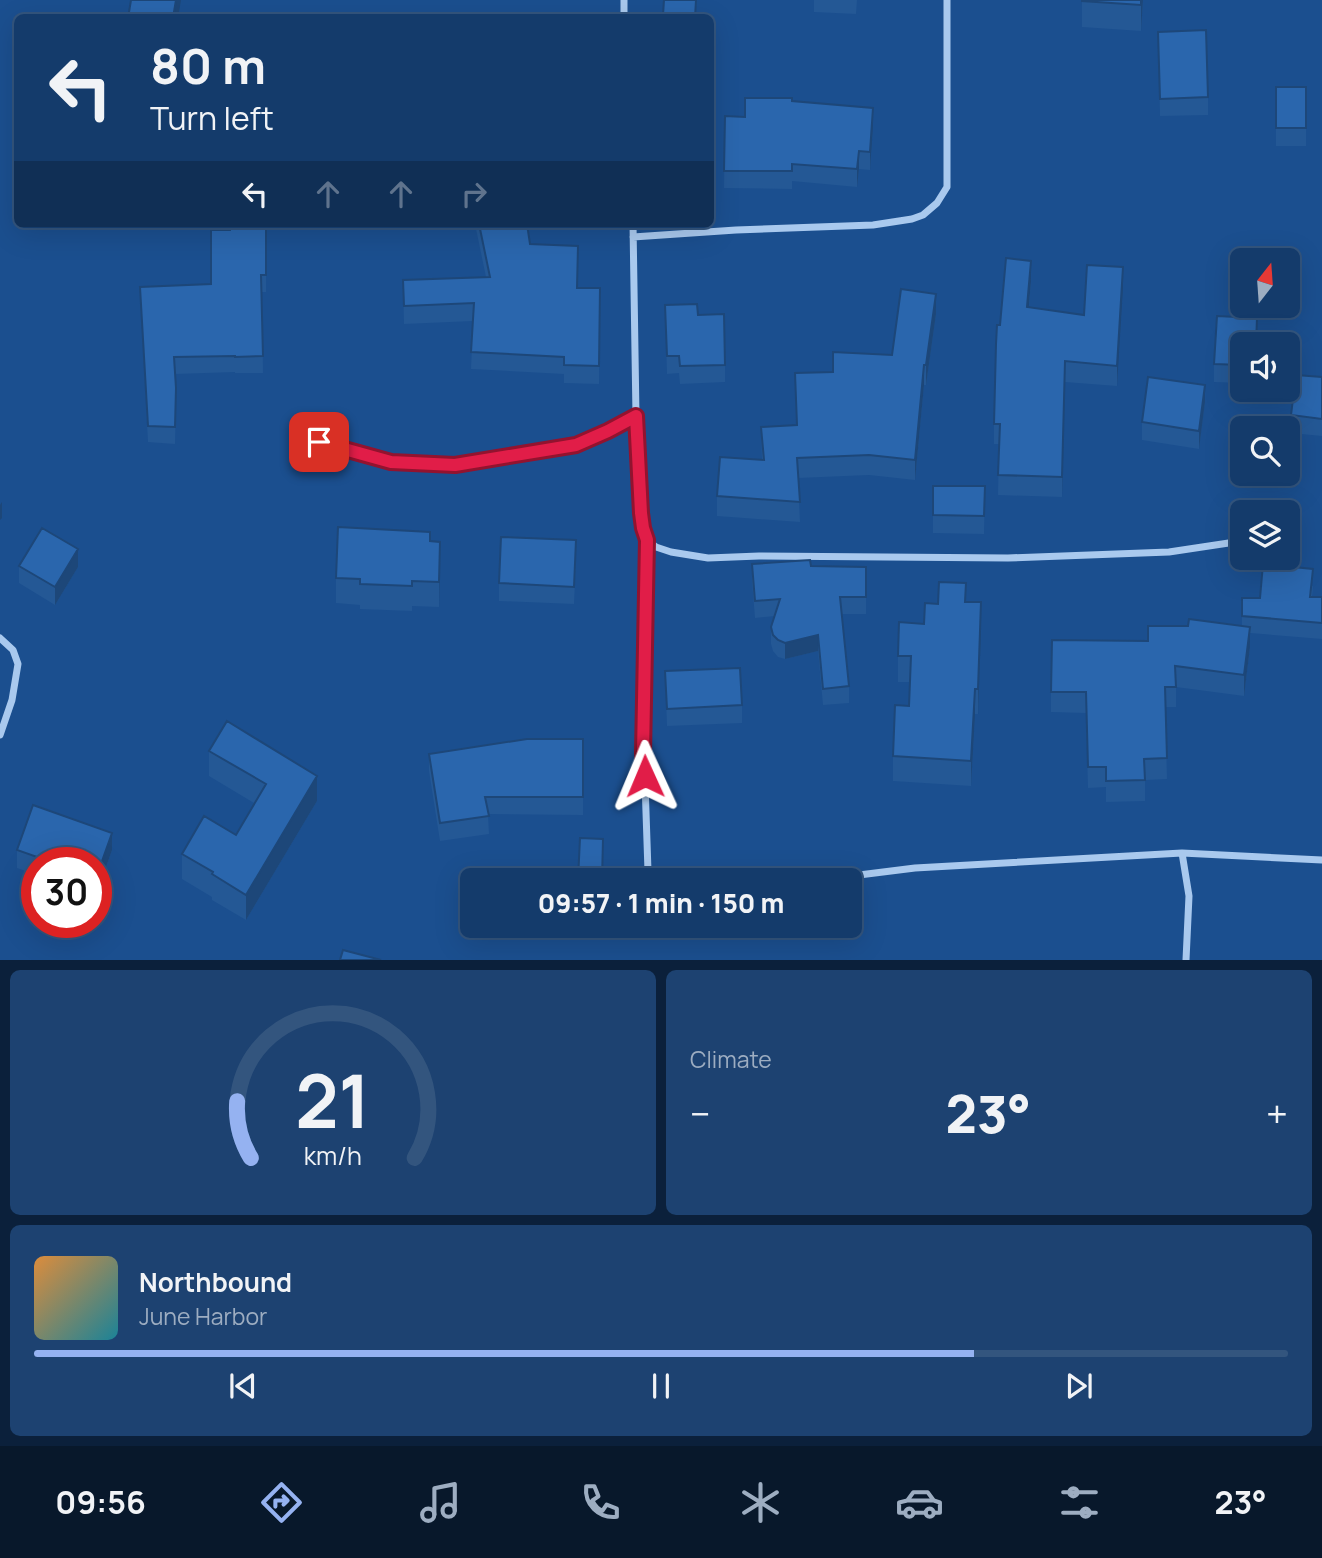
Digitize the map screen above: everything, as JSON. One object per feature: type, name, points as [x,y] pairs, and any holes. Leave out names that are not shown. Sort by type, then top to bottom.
[{"type":"street","points":[[633,237],[873,225],[923,215],[937,203],[947,187],[947,0]]},
{"type":"street","points":[[633,228],[636,416],[641,513],[647,540],[643,753],[648,868]]},
{"type":"street","points":[[319,442],[391,462],[455,465],[576,445],[636,416]]},
{"type":"street","points":[[647,540],[656,547],[671,552],[708,558],[1009,558],[1170,552],[1230,543]]},
{"type":"street","points":[[0,638],[13,650],[18,664],[12,700],[0,735]]},
{"type":"street","points":[[1182,853],[1189,896],[1186,960]]},
{"type":"street","points":[[862,875],[915,868],[1182,853],[1322,860]]},
{"type":"building","points":[[131,0],[176,0],[174,14],[129,14]]},
{"type":"building","points":[[664,0],[696,0],[695,14],[663,14]]},
{"type":"building","points":[[1141,0],[1141,5],[1082,1]]},
{"type":"building","points":[[1206,30],[1208,97],[1160,99],[1158,32]]},
{"type":"building","points":[[1276,87],[1306,87],[1306,128],[1276,128]]},
{"type":"building","points":[[745,98],[792,98],[792,101],[873,108],[870,152],[859,151],[857,169],[792,164],[792,171],[724,171],[725,116],[745,117]]},
{"type":"building","points":[[266,228],[266,275],[261,275],[263,356],[174,357],[175,427],[148,426],[140,287],[211,284],[211,230]]},
{"type":"building","points":[[480,228],[528,228],[530,244],[578,246],[577,288],[600,288],[599,366],[564,365],[564,357],[471,352],[474,303],[404,306],[403,280],[490,277]]},
{"type":"building","points":[[1006,258],[1031,261],[1027,307],[1084,315],[1087,265],[1123,267],[1117,366],[1065,361],[1062,477],[998,475],[1000,424],[994,424],[996,344]]},
{"type":"building","points":[[901,289],[936,294],[924,365],[915,460],[869,455],[797,458],[800,502],[717,496],[720,457],[764,460],[761,427],[797,425],[795,373],[833,372],[833,352],[892,355]]},
{"type":"building","points":[[697,304],[698,315],[724,314],[725,365],[680,366],[679,356],[667,356],[665,305]]},
{"type":"building","points":[[1217,316],[1257,318],[1256,332],[1230,332],[1230,365],[1214,364]]},
{"type":"building","points":[[1300,375],[1322,377],[1322,419],[1291,415],[1293,402],[1300,402]]},
{"type":"building","points":[[1148,377],[1205,385],[1199,431],[1142,422]]},
{"type":"building","points":[[933,486],[985,486],[984,516],[933,515]]},
{"type":"building","points":[[338,527],[430,532],[430,541],[440,542],[439,582],[412,581],[412,586],[360,584],[360,579],[336,578]]},
{"type":"building","points":[[42,528],[78,549],[55,587],[19,566]]},
{"type":"building","points":[[501,537],[576,540],[574,587],[499,583]]},
{"type":"building","points":[[810,560],[811,566],[866,567],[866,597],[840,597],[849,686],[823,689],[818,635],[785,643],[778,640],[771,627],[780,599],[755,601],[752,564]]},
{"type":"building","points":[[1313,569],[1310,597],[1322,597],[1322,623],[1242,616],[1242,598],[1260,598],[1262,570]]},
{"type":"building","points":[[939,582],[966,583],[965,602],[981,602],[978,689],[975,689],[971,761],[893,756],[895,705],[909,706],[911,656],[898,656],[899,622],[924,624],[925,603],[938,604]]},
{"type":"building","points":[[1189,619],[1250,627],[1244,675],[1175,666],[1176,687],[1165,687],[1167,758],[1144,759],[1145,780],[1106,781],[1106,767],[1088,767],[1086,692],[1051,692],[1052,640],[1148,641],[1148,626],[1188,626]]},
{"type":"building","points":[[740,668],[742,705],[667,709],[665,671]]},
{"type":"building","points":[[227,721],[317,776],[246,895],[182,854],[204,816],[236,835],[266,784],[209,751]]},
{"type":"building","points":[[527,739],[583,739],[583,797],[485,797],[489,816],[440,823],[429,754]]},
{"type":"building","points":[[33,805],[112,833],[107,847],[21,847],[21,851],[17,850]]},
{"type":"building","points":[[580,838],[603,839],[602,868],[579,868]]},
{"type":"building","points":[[343,950],[381,960],[340,960]]},
{"type":"route","points":[[319,442],[391,462],[455,465],[576,445],[636,416],[641,513],[647,540],[643,753],[645,776]]}]
